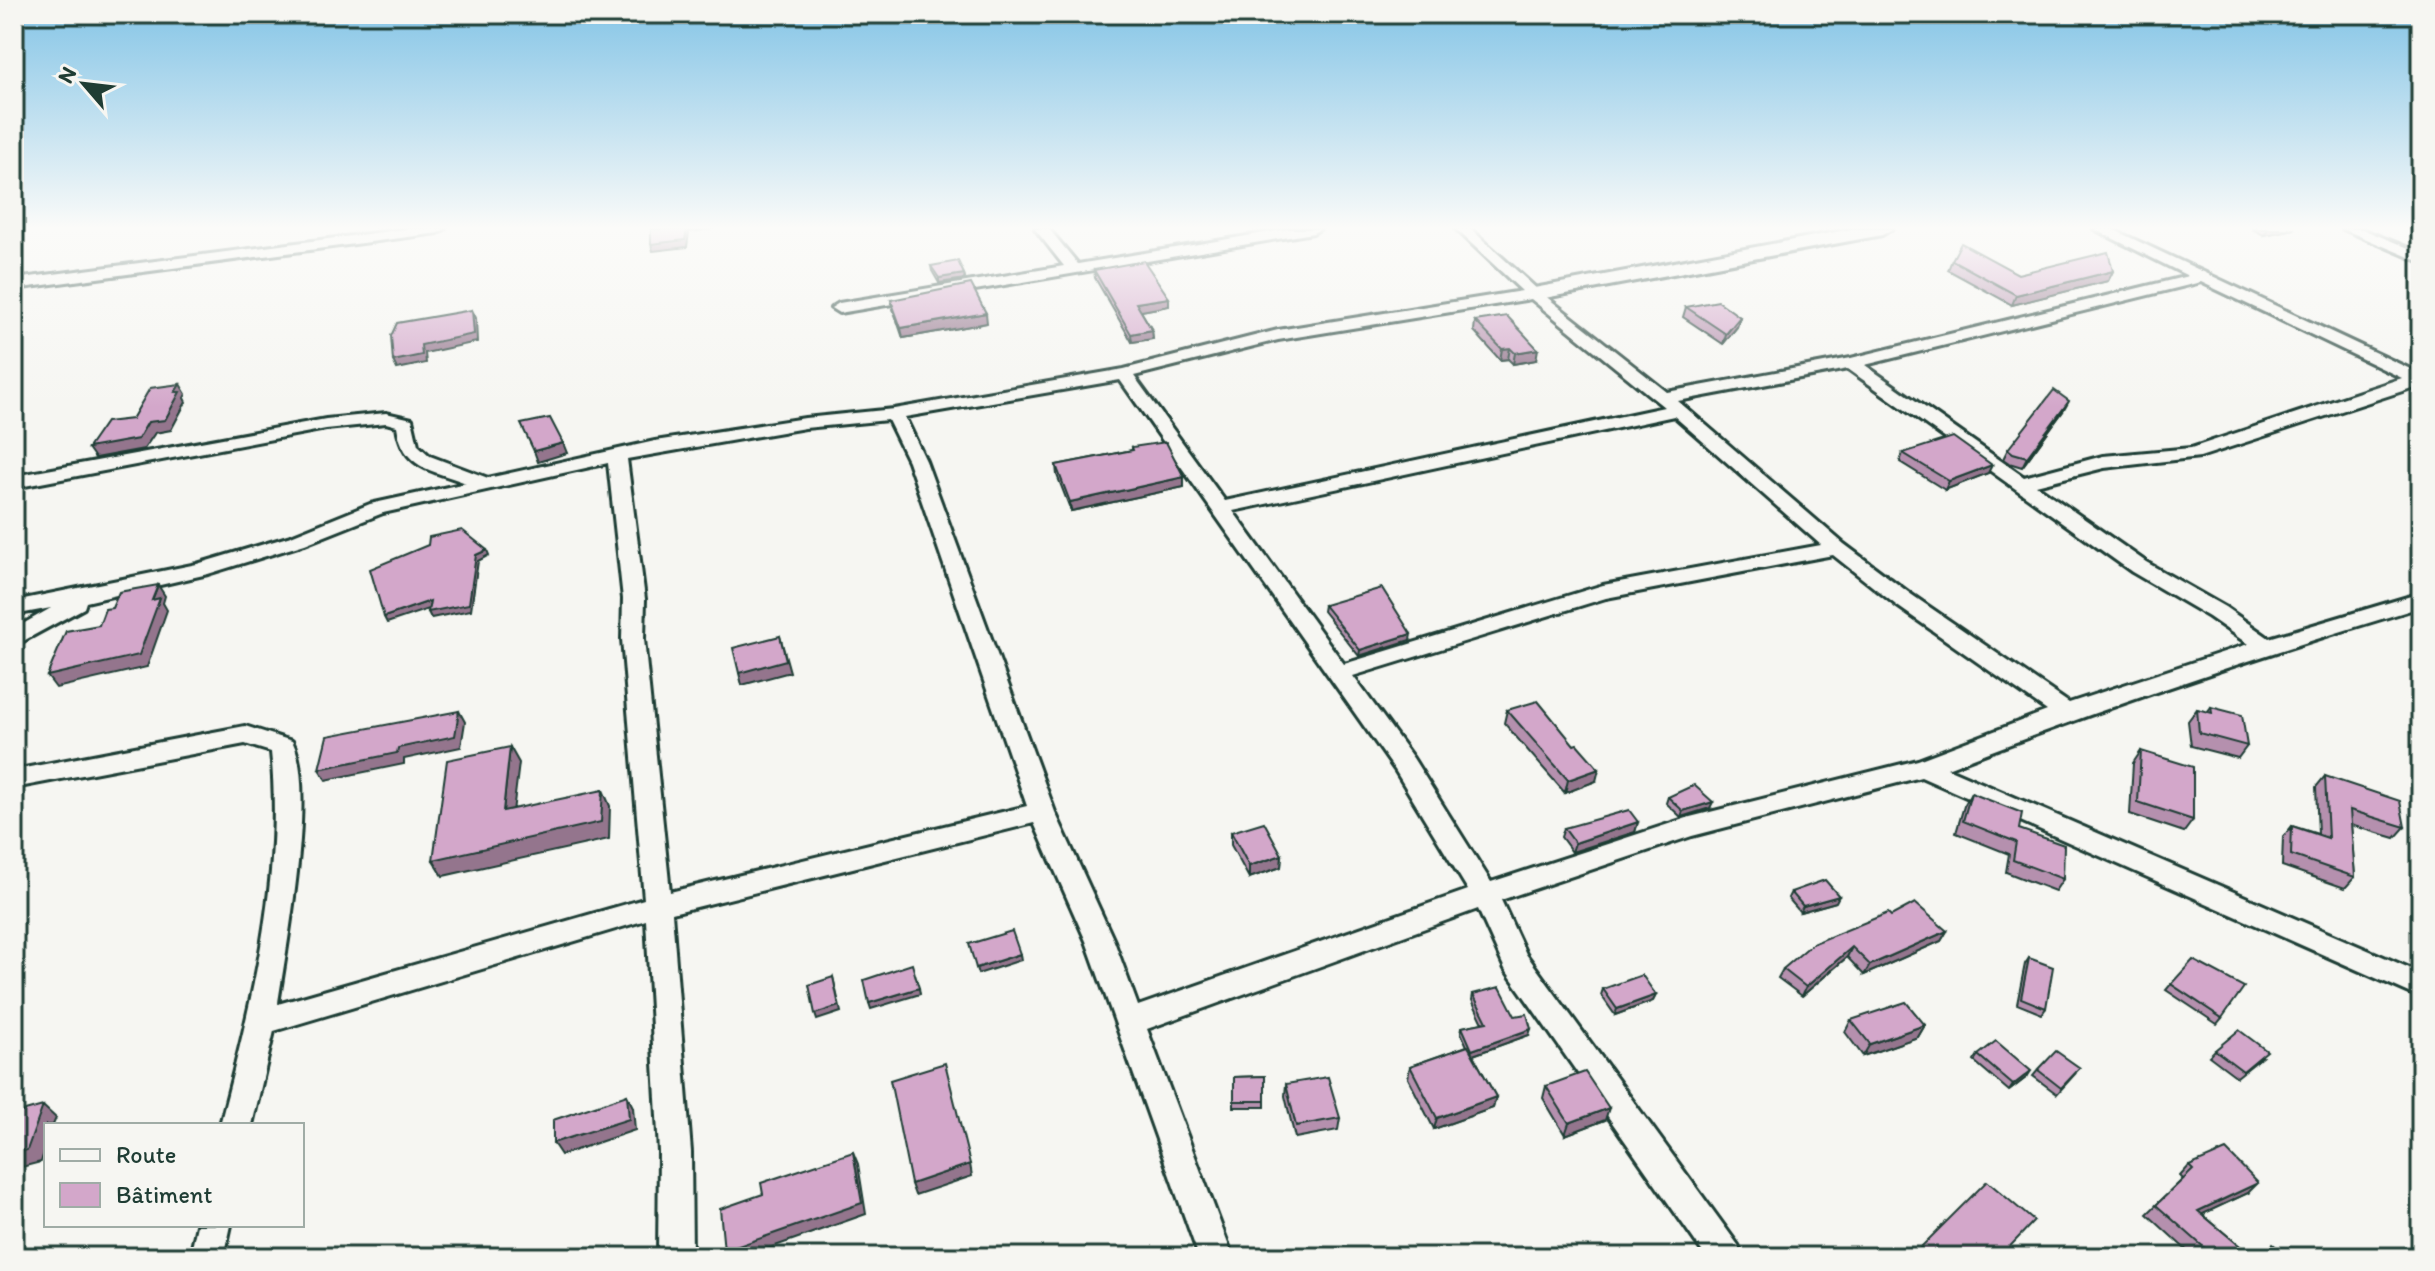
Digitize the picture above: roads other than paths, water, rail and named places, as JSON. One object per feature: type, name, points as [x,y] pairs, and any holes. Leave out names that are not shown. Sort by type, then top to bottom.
[{"type":"street","points":[[839,308],[958,288]]},
{"type":"street","points":[[1528,288],[1670,404],[1837,548],[1904,600],[2066,713]]},
{"type":"street","points":[[14,608],[201,569],[298,540],[377,508],[617,456],[805,423],[894,414],[1124,374],[1278,335],[1564,288]]},
{"type":"street","points":[[1220,508],[1318,489],[2157,288]]},
{"type":"street","points":[[2227,288],[2419,379]]},
{"type":"street","points":[[1851,363],[2139,567],[2217,612],[2266,646]]},
{"type":"street","points":[[1124,374],[1404,764],[1485,895],[1515,961],[1726,1257]]},
{"type":"street","points":[[2023,483],[2103,462],[2193,453],[2419,379]]},
{"type":"street","points":[[894,414],[917,461],[1042,812],[1100,941],[1216,1257]]},
{"type":"street","points":[[14,482],[326,424],[386,418],[406,423],[409,446],[423,460],[489,485]]},
{"type":"street","points":[[617,456],[634,599],[633,639],[666,990],[675,1152],[675,1257]]},
{"type":"street","points":[[1339,673],[1603,592],[1837,548]]},
{"type":"street","points":[[14,639],[91,594]]},
{"type":"street","points":[[1130,1022],[1485,895],[1690,827],[1923,768],[2066,713],[2266,646],[2420,602]]},
{"type":"street","points":[[14,779],[245,735],[283,747],[290,821],[261,1022],[236,1123]]},
{"type":"street","points":[[1923,768],[2421,986]]},
{"type":"street","points":[[261,1022],[656,906],[1042,812]]},
{"type":"street","points":[[207,1257],[214,1227]]}]
